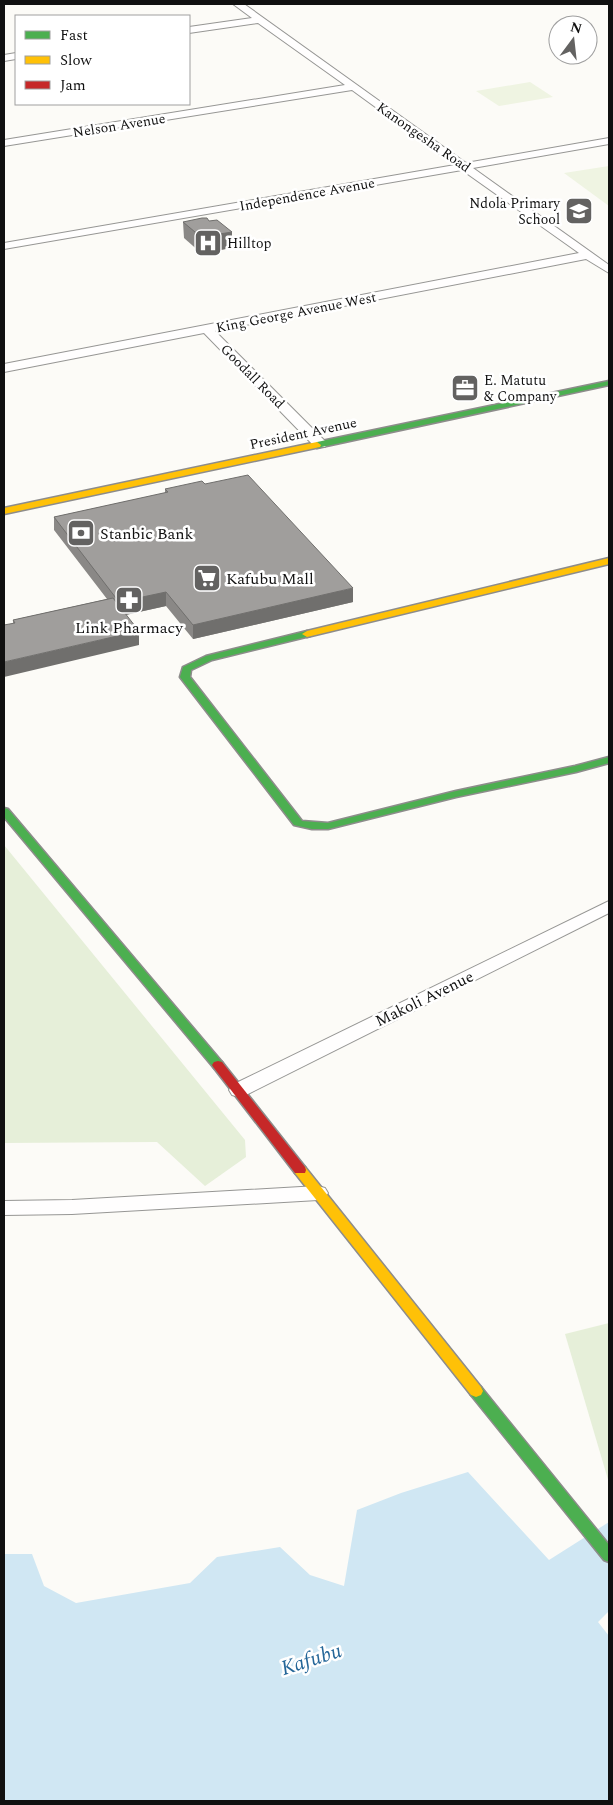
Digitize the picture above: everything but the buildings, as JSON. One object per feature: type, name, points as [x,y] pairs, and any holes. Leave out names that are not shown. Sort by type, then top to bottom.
[{"type":"main road","name":"President Avenue","points":[[4,511],[609,383]]},
{"type":"main road","points":[[609,561],[209,658],[186,670],[185,677],[298,823],[312,826],[328,826],[456,794],[576,769],[609,760]]},
{"type":"main road","points":[[4,811],[239,1090],[318,1192],[609,1556]]},
{"type":"street","name":"Kanongesha Road","points":[[238,4],[609,270]]},
{"type":"street","points":[[190,30],[259,20]]},
{"type":"street","name":"Nelson Avenue","points":[[4,143],[354,87]]},
{"type":"street","name":"Independence Avenue","points":[[4,246],[609,141]]},
{"type":"street","name":"King George Avenue West","points":[[4,368],[588,255]]},
{"type":"street","name":"Goodall Road","points":[[207,329],[320,444]]},
{"type":"street","name":"Makoli Avenue","points":[[239,1090],[609,906]]},
{"type":"street","points":[[4,1208],[72,1207],[318,1192]]},
{"type":"green space","points":[[530,82],[553,97],[499,106],[476,91]]},
{"type":"green space","points":[[609,166],[609,206],[564,173]]},
{"type":"green space","points":[[4,845],[245,1140],[246,1157],[205,1186],[157,1142],[4,1143]]},
{"type":"green space","points":[[609,1323],[609,1483],[565,1334]]},
{"type":"water","name":"Kafubu","points":[[468,1472],[549,1560],[609,1522],[609,1611],[598,1622],[609,1636],[609,1801],[4,1801],[4,1554],[32,1554],[44,1586],[76,1603],[190,1583],[217,1557],[280,1547],[310,1575],[344,1586],[357,1510],[401,1493]]},
{"type":"traffic: fast","points":[[317,445],[609,383]]},
{"type":"traffic: fast","points":[[307,634],[209,658],[186,669],[185,677],[298,823],[312,826],[328,826],[456,794],[576,769],[609,760]]},
{"type":"traffic: fast","points":[[4,811],[218,1065]]},
{"type":"traffic: fast","points":[[476,1391],[609,1556]]},
{"type":"traffic: slow","points":[[4,511],[317,445]]},
{"type":"traffic: slow","points":[[307,634],[609,561]]},
{"type":"traffic: slow","points":[[300,1170],[476,1391]]},
{"type":"traffic: jam","points":[[218,1065],[300,1170]]},
{"type":"place","name":"Ndola Primary School","points":[[579,211]]},
{"type":"place","name":"Hilltop","points":[[208,243]]},
{"type":"place","name":"E. Matutu & Company","points":[[465,388]]},
{"type":"place","name":"Stanbic Bank","points":[[81,533]]},
{"type":"place","name":"Kafubu Mall","points":[[207,578]]},
{"type":"place","name":"Link Pharmacy","points":[[129,600]]}]
